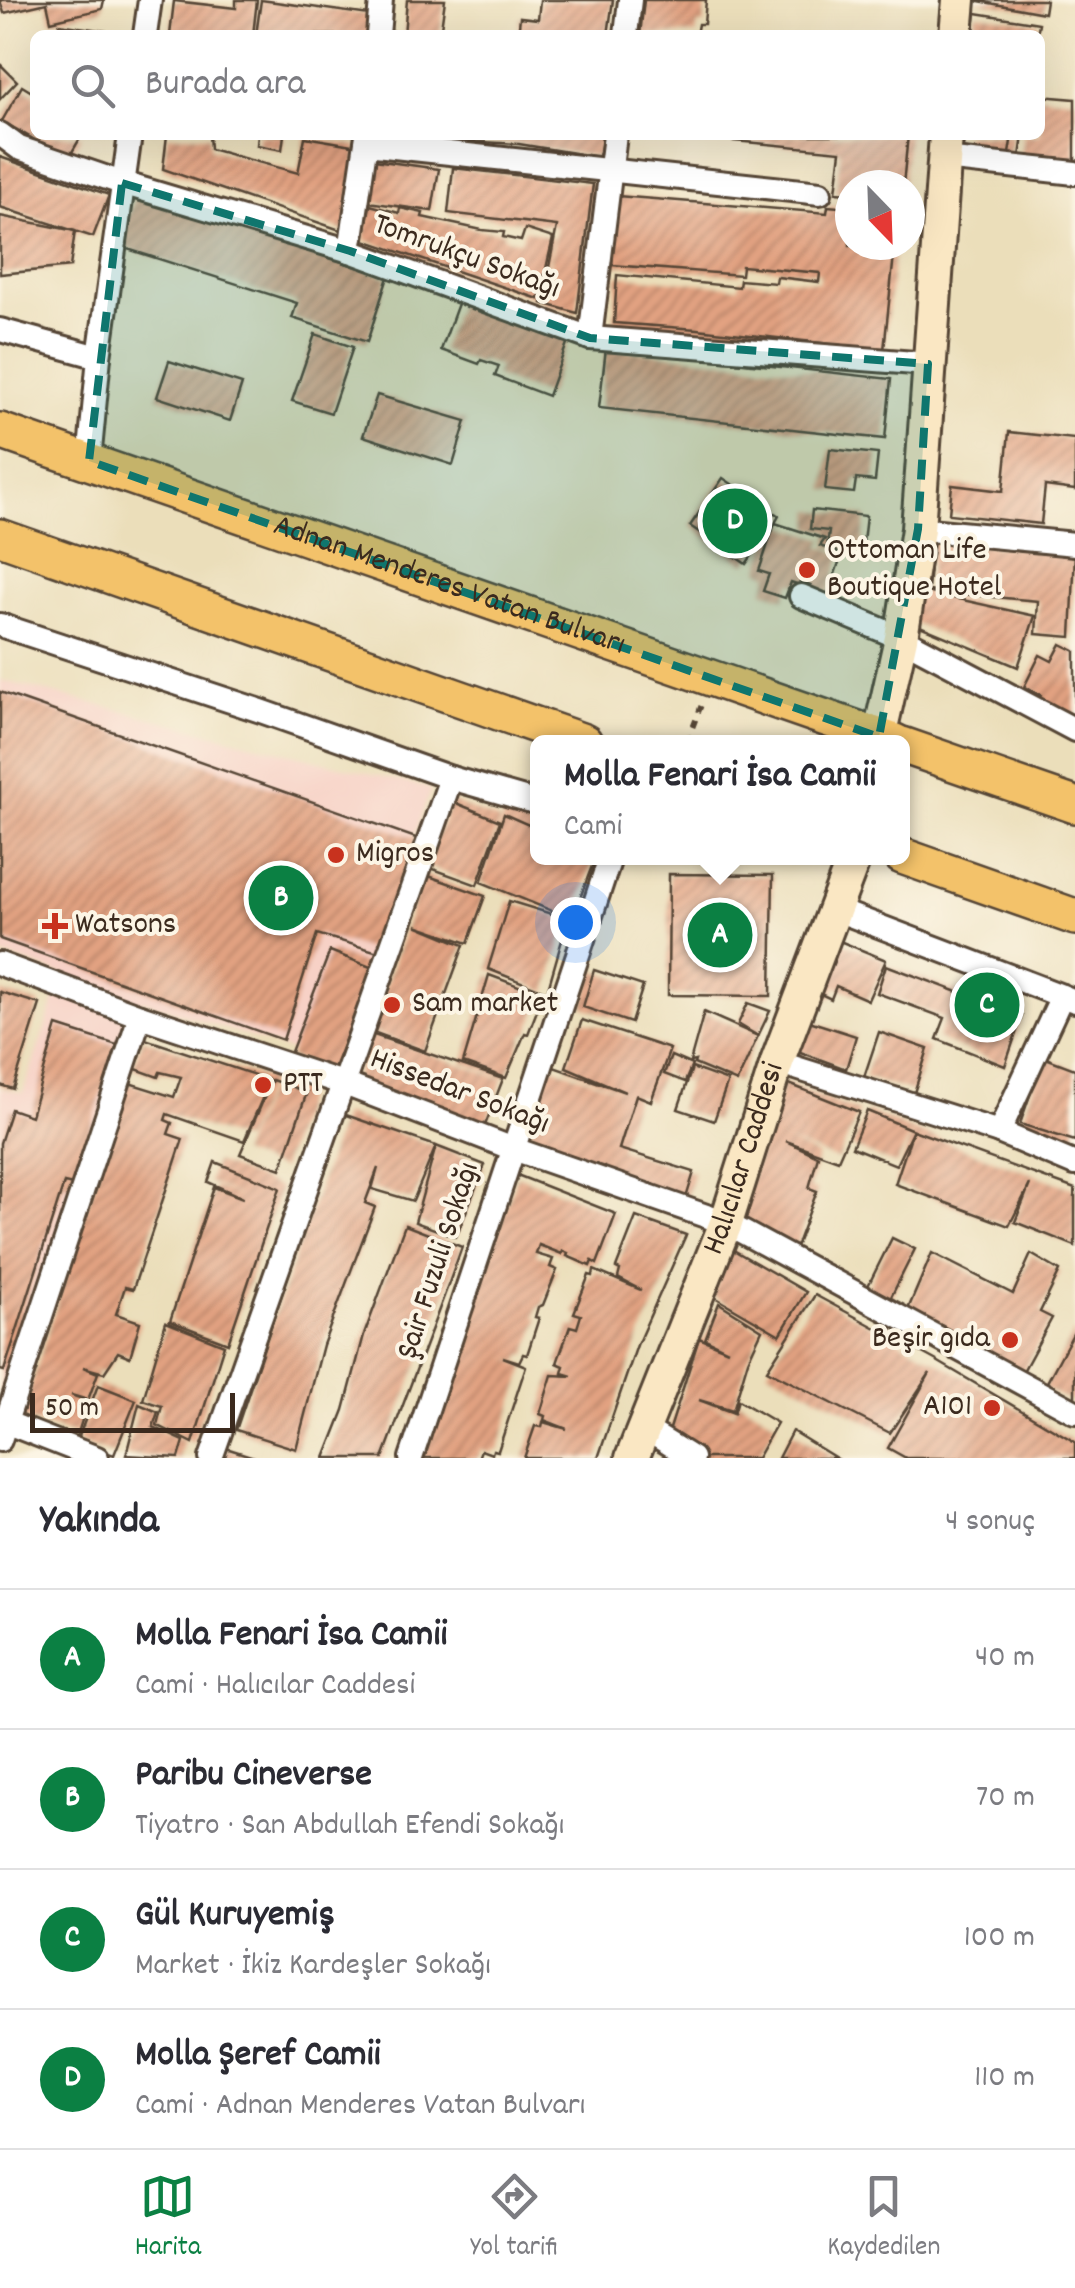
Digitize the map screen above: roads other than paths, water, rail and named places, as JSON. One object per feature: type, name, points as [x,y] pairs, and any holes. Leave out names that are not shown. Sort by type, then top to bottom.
[{"type":"main road","name":"Adnan Menderes Vatan Bulvarı","points":[[0,430],[874,735]]},
{"type":"main road","points":[[0,536],[564,735]]},
{"type":"main road","name":"Adnan Menderes Vatan Bulvarı","points":[[910,747],[1075,805]]},
{"type":"main road","points":[[910,859],[1075,917]]},
{"type":"street","points":[[147,30],[150,0]]},
{"type":"street","points":[[378,30],[381,0]]},
{"type":"street","points":[[627,30],[630,0]]},
{"type":"street","points":[[957,30],[960,0]]},
{"type":"street","name":"Tomrukçu Sokağı","points":[[0,134],[19,148],[350,251],[590,338],[928,364]]},
{"type":"street","points":[[88,461],[129,140]]},
{"type":"street","points":[[350,251],[367,140]]},
{"type":"street","points":[[374,140],[610,173],[820,193]]},
{"type":"street","points":[[590,338],[614,140]]},
{"type":"street","points":[[893,735],[901,638],[918,530],[945,147],[1075,173]]},
{"type":"street","points":[[0,330],[99,357]]},
{"type":"street","points":[[918,530],[1075,544]]},
{"type":"street","points":[[801,596],[901,638],[1075,730]]},
{"type":"street","points":[[0,624],[262,710],[451,778],[530,801]]},
{"type":"street","points":[[211,1458],[451,778]]},
{"type":"street","name":"Şair Fuzuli Sokağı","points":[[411,1458],[608,865]]},
{"type":"street","name":"Halıcılar Caddesi","points":[[638,1443],[726,1223],[777,1062],[851,865]]},
{"type":"street","points":[[834,909],[1068,999],[999,1132]]},
{"type":"street","name":"Hissedar Sokağı","points":[[0,964],[726,1223],[1075,1412]]},
{"type":"street","points":[[96,1458],[2,1428],[140,1016]]},
{"type":"street","points":[[777,1062],[999,1132],[1075,1164]]},
{"type":"street","points":[[638,1443],[692,1458]]},
{"type":"place","name":"Molla Şeref Camii","points":[[735,521]]},
{"type":"place","name":"Ottoman Life Boutique Hotel","points":[[807,570]]},
{"type":"place","name":"Migros","points":[[336,855]]},
{"type":"place","name":"Paribu Cineverse","points":[[281,898]]},
{"type":"place","name":"Watsons","points":[[55,926]]},
{"type":"place","name":"Molla Fenari İsa Camii","points":[[720,935]]},
{"type":"place","name":"Sam market","points":[[392,1005]]},
{"type":"place","name":"Gül Kuruyemiş","points":[[987,1005]]},
{"type":"place","name":"PTT","points":[[263,1085]]},
{"type":"place","name":"Beşir gıda","points":[[1010,1340]]},
{"type":"place","name":"A101","points":[[992,1408]]}]
